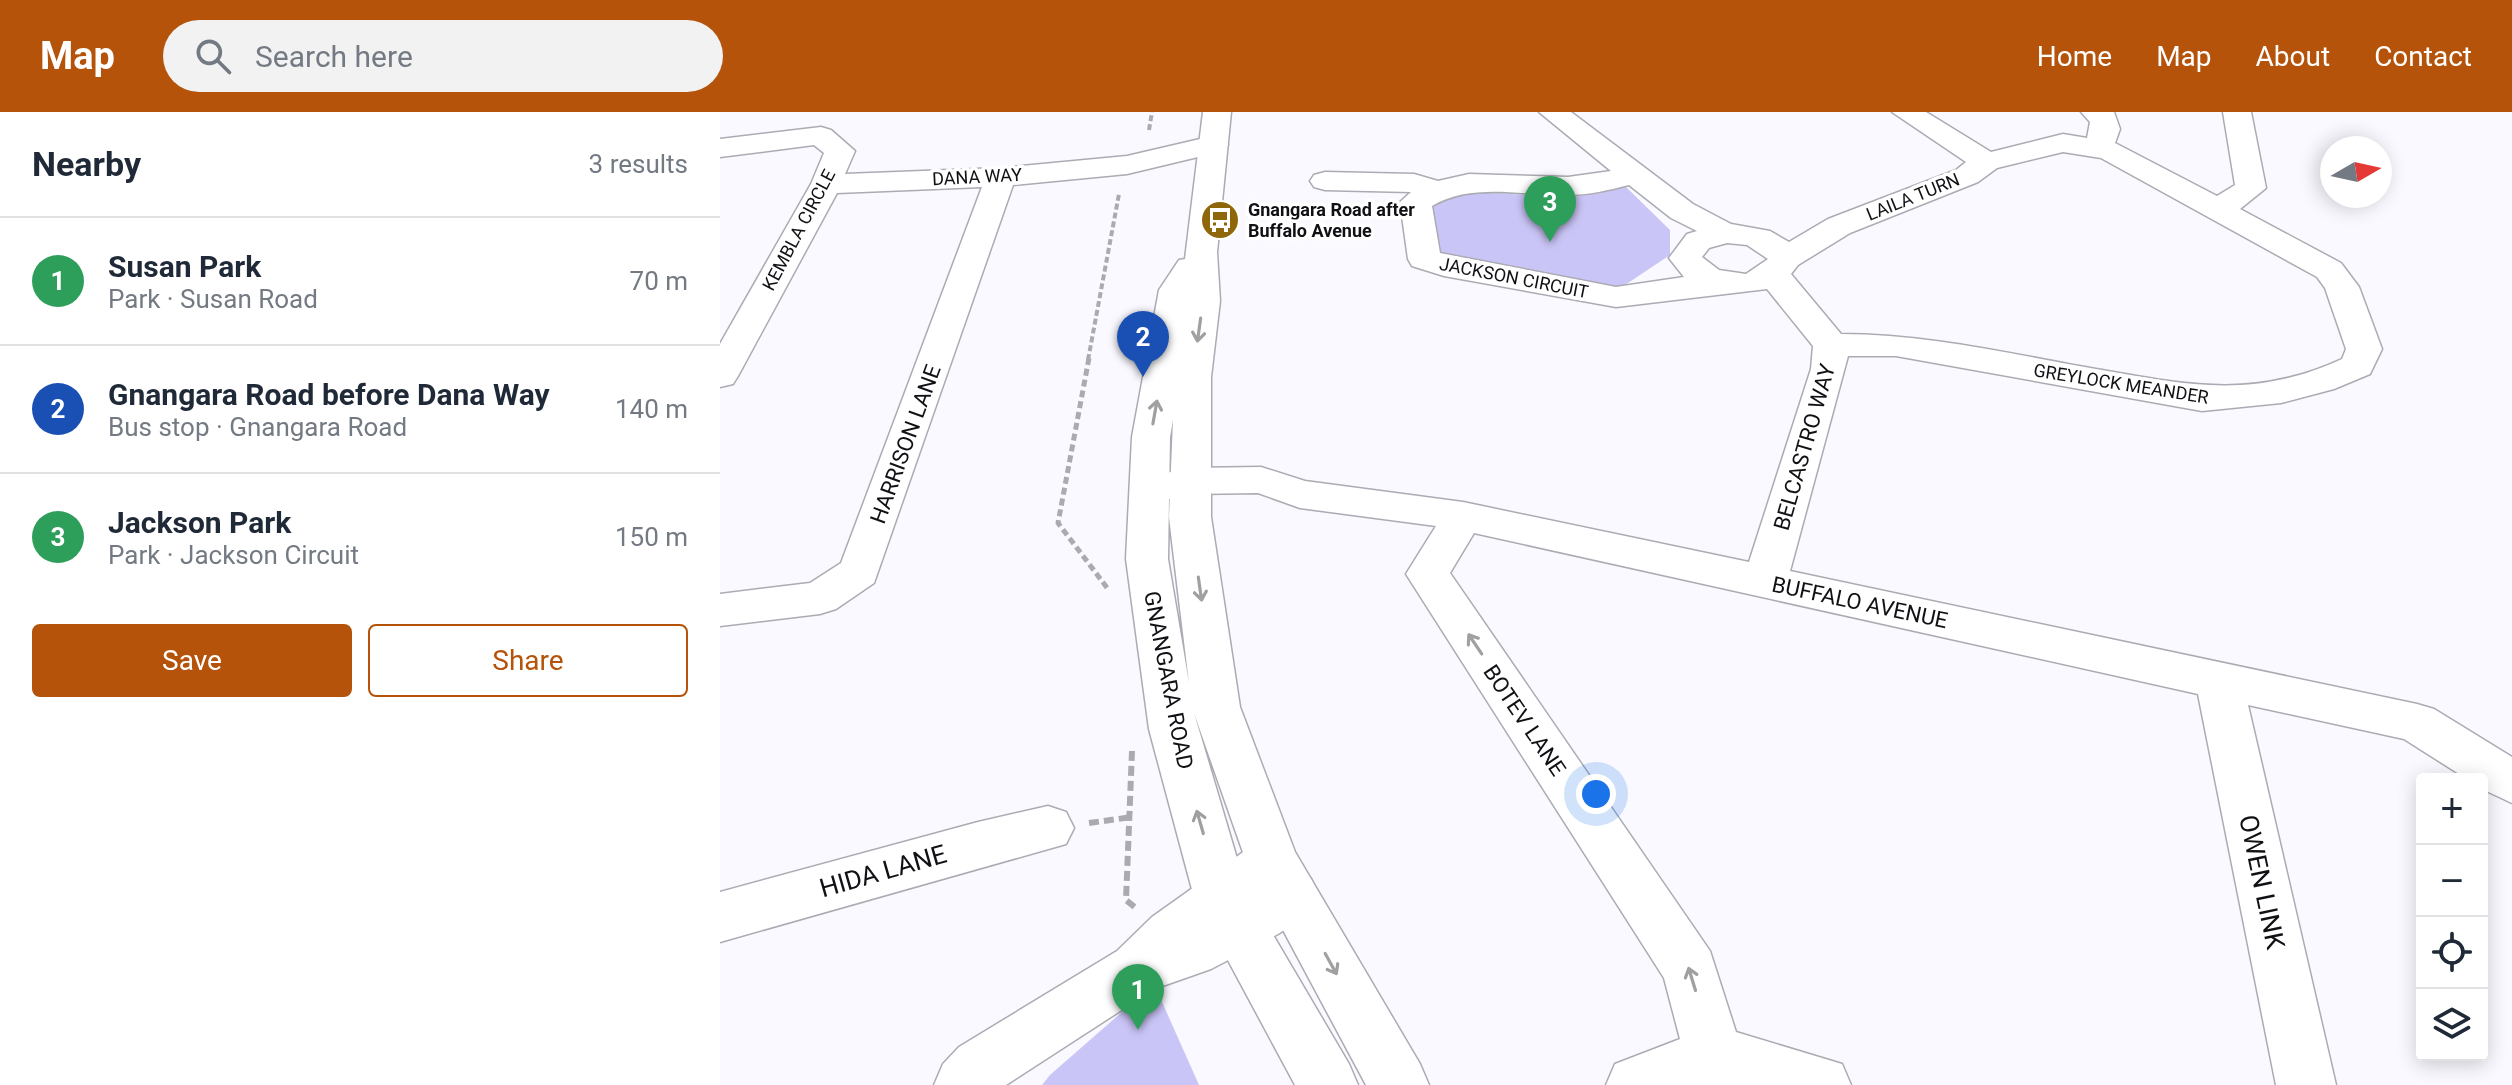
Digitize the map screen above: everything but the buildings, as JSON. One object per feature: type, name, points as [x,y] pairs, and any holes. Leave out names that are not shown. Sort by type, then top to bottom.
[{"type":"street","name":"GNANGARA ROAD","points":[[1217,112],[1201,252],[1203,301],[1193,377],[1169,503],[1147,559],[1173,729],[1230,914],[1328,1085]]},
{"type":"street","points":[[1553,112],[1682,211],[1716,242]]},
{"type":"street","name":"LAILA TURN","points":[[1757,275],[1839,226],[1967,176],[1986,162],[1906,112]]},
{"type":"street","points":[[2095,112],[2104,118],[2106,129],[2098,147]]},
{"type":"street","points":[[2214,208],[2251,188],[2237,112]]},
{"type":"street","name":"KEMBLA CIRCLE","points":[[720,148],[781,138],[821,136],[840,151],[826,184],[720,376]]},
{"type":"street","name":"GREYLOCK MEANDER","points":[[1819,332],[2202,399],[2239,400],[2334,378],[2357,366],[2364,349],[2342,287],[2329,270],[2098,147],[2063,143],[1986,162]]},
{"type":"street","name":"DANA WAY","points":[[826,184],[1001,177],[1127,165],[1213,145]]},
{"type":"street","name":"DANA WAY","points":[[1127,165],[1210,180]]},
{"type":"street","points":[[1325,181],[1414,183],[1433,189],[1465,184],[1571,186],[1636,175]]},
{"type":"street","name":"HARRISON LANE","points":[[720,610],[820,598],[859,572],[1001,177]]},
{"type":"street","name":"JACKSON CIRCUIT","points":[[1433,189],[1416,202],[1424,259],[1444,266],[1616,297],[1757,275]]},
{"type":"street","name":"LAILA TURN","points":[[1716,242],[1839,226]]},
{"type":"street","points":[[1716,242],[1697,273],[1757,275],[1819,332]]},
{"type":"street","points":[[1636,292],[1716,242],[1770,242],[1757,275]]},
{"type":"street","name":"BELCASTRO WAY","points":[[1765,581],[1829,369],[1819,332]]},
{"type":"street","name":"BUFFALO AVENUE","points":[[1169,503],[1249,500],[1300,494],[1463,516],[2417,723],[2512,782]]},
{"type":"street","name":"GNANGARA ROAD","points":[[1169,503],[1216,707],[1282,878],[1399,1085]]},
{"type":"street","name":"BOTEV LANE","points":[[1463,516],[1428,574],[1690,969],[1713,1055]]},
{"type":"street","name":"OWEN LINK","points":[[2219,680],[2306,1085]]},
{"type":"street","name":"HIDA LANE","points":[[720,917],[978,844],[1048,828]]},
{"type":"street","points":[[964,1085],[980,1068],[1154,952],[1188,954],[1230,914],[1282,878]]},
{"type":"street","points":[[1636,1085],[1713,1055],[1821,1085]]},
{"type":"path","points":[[1113,595],[1058,523],[1127,165],[1145,150],[1152,112]]},
{"type":"path","points":[[1132,749],[1132,817],[1126,900],[1154,952]]},
{"type":"shaded area","points":[[1625,186],[1670,230],[1670,255],[1625,285],[1611,287],[1432,255],[1427,203],[1465,192],[1573,197]]},
{"type":"shaded area","points":[[1154,984],[1199,1085],[1042,1085],[1050,1075]]},
{"type":"place","name":"Gnangara Road after Buffalo Avenue","points":[[1220,220]]},
{"type":"place","name":"Jackson Park","points":[[1550,242]]},
{"type":"place","name":"Gnangara Road before Dana Way","points":[[1143,377]]},
{"type":"place","name":"Susan Park","points":[[1138,1030]]}]
